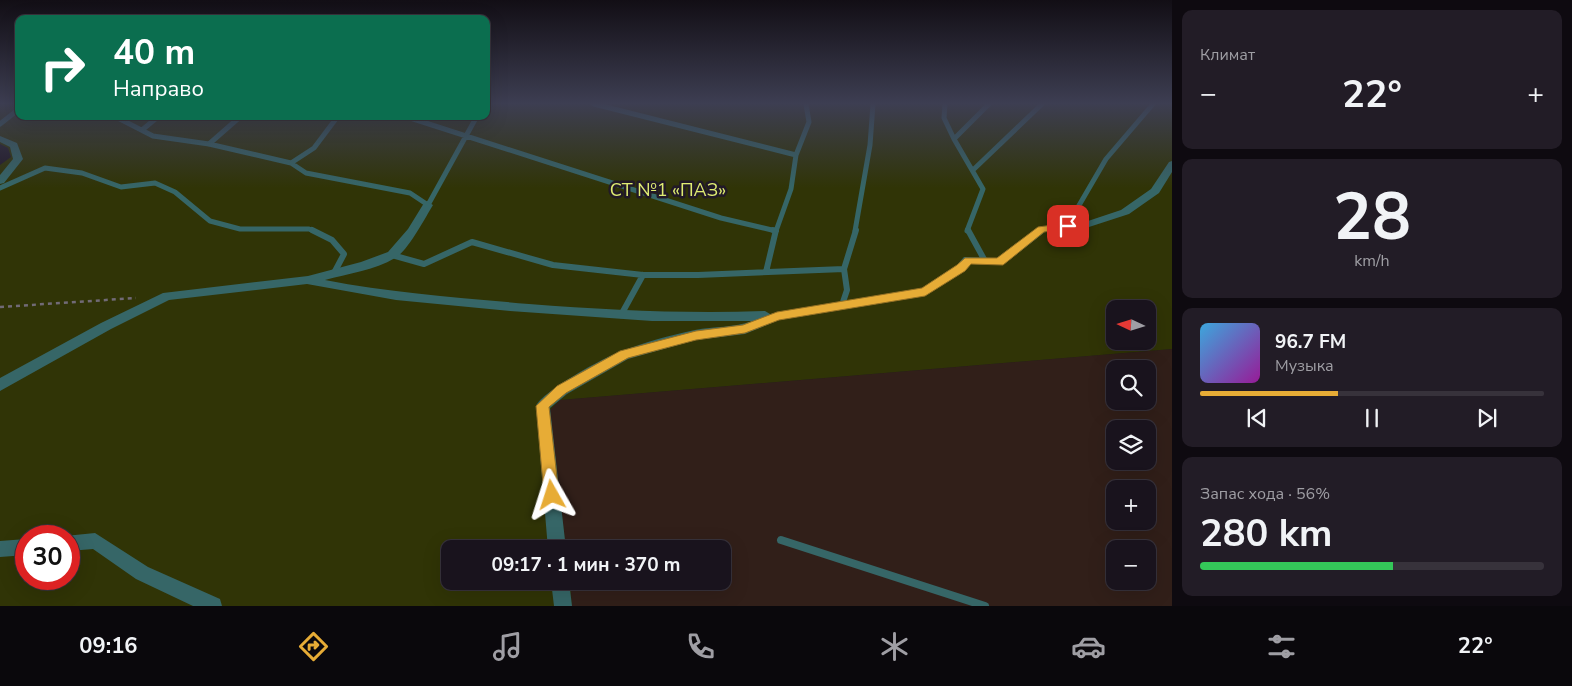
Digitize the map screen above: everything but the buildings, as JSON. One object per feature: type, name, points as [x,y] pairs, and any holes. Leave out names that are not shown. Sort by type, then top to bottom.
[{"type":"street","points":[[0,139],[14,145],[18,158],[0,181]]},
{"type":"street","points":[[308,280],[354,290],[434,301],[621,315],[728,318],[777,316],[925,292],[961,268],[968,260],[999,262],[1042,229],[1089,224],[1125,212],[1155,191],[1172,164]]},
{"type":"street","points":[[0,385],[106,326],[167,296],[308,280],[365,265],[392,255],[412,231],[428,205]]},
{"type":"street","points":[[556,540],[543,406],[562,390],[624,355],[696,335],[745,329],[777,316]]},
{"type":"street","points":[[80,542],[94,541],[142,573],[214,606]]},
{"type":"street","points":[[0,549],[15,548]]},
{"type":"street","points":[[561,590],[563,606]]},
{"type":"lane","points":[[146,132],[153,136],[210,144],[290,163],[306,173],[410,193],[428,205],[469,132]]},
{"type":"lane","points":[[210,144],[223,132]]},
{"type":"lane","points":[[290,163],[314,148],[326,132]]},
{"type":"lane","points":[[453,132],[721,218],[776,231]]},
{"type":"lane","points":[[706,132],[796,155]]},
{"type":"lane","points":[[766,272],[776,231],[791,189],[796,155],[805,132]]},
{"type":"lane","points":[[842,305],[847,290],[844,269],[856,229],[871,132]]},
{"type":"lane","points":[[950,132],[983,189],[967,232],[985,261]]},
{"type":"lane","points":[[954,140],[962,132]]},
{"type":"lane","points":[[973,170],[1012,132]]},
{"type":"lane","points":[[1068,226],[1106,159],[1129,132]]},
{"type":"lane","points":[[0,188],[45,168],[82,173],[121,187],[155,183],[175,192],[210,221],[240,230],[309,229],[332,240],[344,254],[334,273]]},
{"type":"lane","points":[[392,255],[424,264],[472,242],[553,265],[643,275],[844,269]]},
{"type":"lane","points":[[621,315],[643,275]]},
{"type":"lane","points":[[781,540],[985,606]]},
{"type":"path","points":[[0,307],[137,298]]},
{"type":"shaded area","points":[[1172,349],[1172,606],[572,606],[571,590],[731,590],[731,540],[565,540],[550,410],[560,400]]},
{"type":"green space","name":"СТ №1 «ПАЗ»","points":[[0,132],[1172,132],[1172,349],[560,400],[550,410],[565,540],[441,540],[441,590],[571,590],[572,606],[0,606],[0,165],[11,157],[8,148],[0,144]]},
{"type":"route","points":[[552,495],[543,406],[562,390],[624,355],[696,335],[745,329],[777,316],[925,292],[961,268],[968,260],[999,262],[1042,229],[1068,226]]}]
